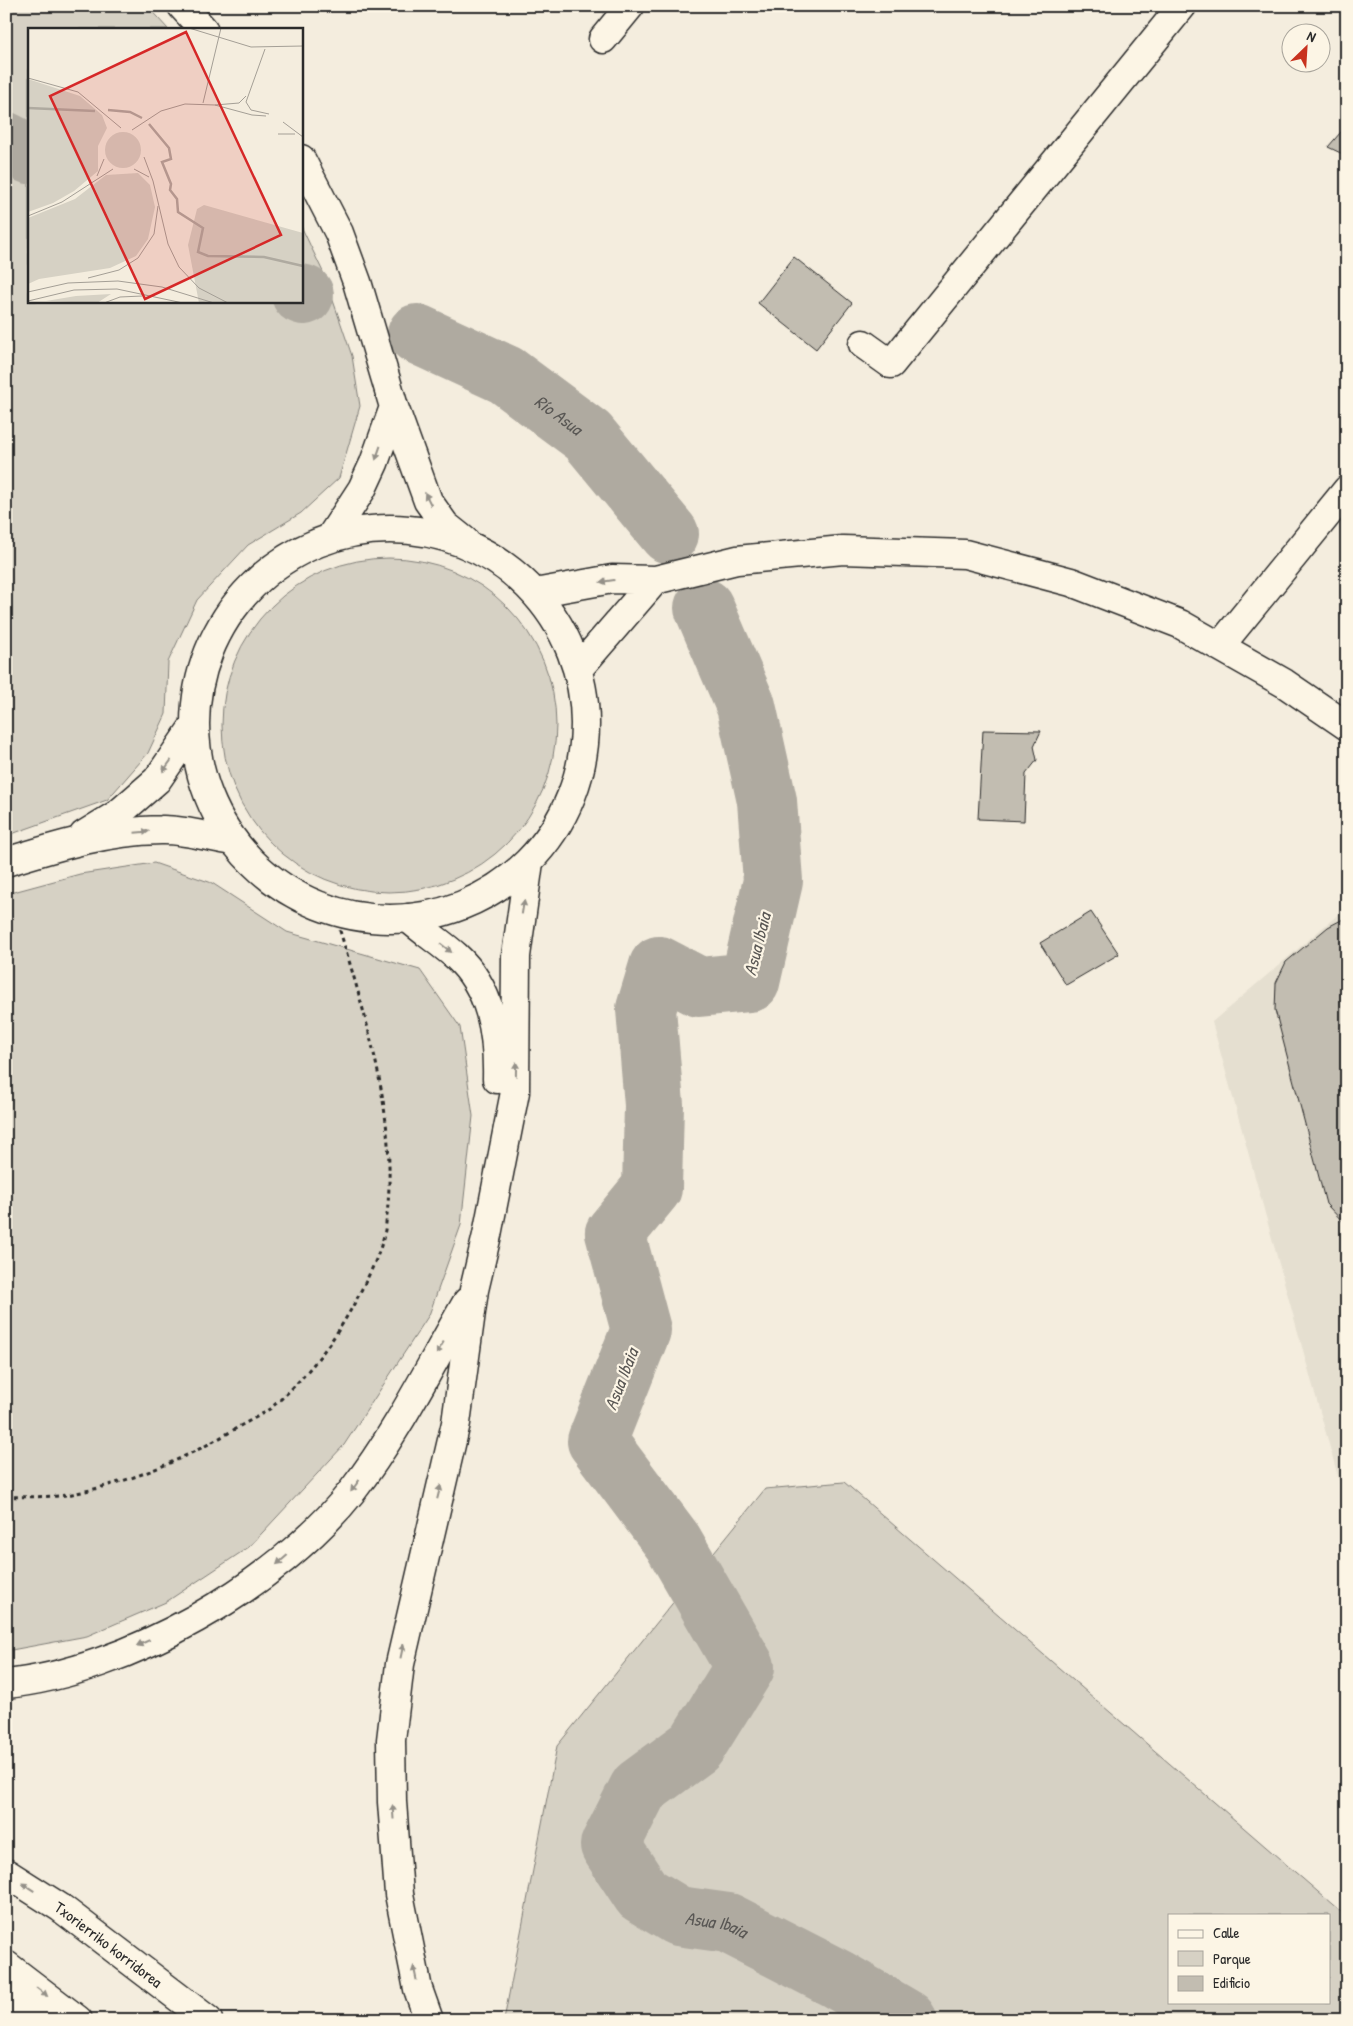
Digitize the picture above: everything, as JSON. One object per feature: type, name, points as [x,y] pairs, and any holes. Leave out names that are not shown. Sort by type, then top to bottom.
[{"type":"main road","points":[[182,6],[202,28]]},
{"type":"main road","points":[[603,39],[630,6]]},
{"type":"main road","points":[[863,344],[891,364],[1182,6]]},
{"type":"main road","points":[[302,161],[342,241],[357,282],[394,406],[428,501],[444,525],[472,547],[506,567],[536,593],[561,629],[578,669],[586,720],[580,772],[560,821],[529,862],[493,890],[452,909],[408,918],[371,918],[334,911],[296,895],[262,871],[234,841],[210,798],[199,766],[194,726],[198,684],[211,645],[232,609],[266,574],[293,554],[330,538],[378,529],[426,532],[472,547]]},
{"type":"main road","points":[[330,538],[362,489],[374,463],[394,406]]},
{"type":"main road","points":[[1220,646],[1347,490]]},
{"type":"main road","points":[[536,593],[612,579],[655,580],[737,560],[843,550],[966,554],[1071,582],[1180,624],[1317,704],[1347,726]]},
{"type":"main road","points":[[578,669],[655,580]]},
{"type":"main road","points":[[1317,704],[1347,704]]},
{"type":"main road","points":[[77,840],[118,814],[157,780],[194,726]]},
{"type":"main road","points":[[6,862],[77,840],[163,830],[234,841]]},
{"type":"main road","points":[[429,2020],[418,1989],[399,1894],[392,1802],[392,1740],[400,1664],[456,1423],[474,1290],[515,1092],[516,956],[528,881],[529,862]]},
{"type":"main road","points":[[408,918],[457,957],[477,983],[490,1006],[498,1058],[496,1186]]},
{"type":"main road","points":[[6,1684],[27,1682],[96,1664],[190,1621],[232,1598],[275,1567],[319,1528],[353,1490],[379,1452],[474,1290]]},
{"type":"main road","name":"Txorierriko korridorea","points":[[6,1873],[61,1908],[208,2020]]},
{"type":"main road","points":[[6,1965],[78,2020]]},
{"type":"main road","points":[[6,1999],[43,2020]]},
{"type":"path","points":[[6,1497],[71,1494],[144,1474],[206,1447],[272,1407],[311,1366],[343,1324],[370,1275],[386,1225],[388,1160],[382,1093],[354,978],[334,911]]},
{"type":"shaded area","points":[[1347,907],[1347,1509],[1212,1022]]},
{"type":"green space","points":[[6,6],[147,6],[167,28],[28,28],[28,302],[302,302],[302,228],[324,274],[352,356],[360,406],[339,478],[301,513],[248,545],[197,600],[168,662],[166,714],[148,753],[107,800],[6,836]]},
{"type":"green space","points":[[389,558],[422,561],[453,571],[482,586],[507,607],[528,632],[543,661],[553,692],[556,725],[553,758],[543,789],[528,818],[507,843],[482,864],[453,879],[422,889],[389,892],[356,889],[325,879],[296,864],[271,843],[250,818],[235,789],[225,758],[222,725],[225,692],[235,661],[250,632],[271,607],[296,586],[325,571],[356,561]]},
{"type":"green space","points":[[154,863],[212,883],[287,932],[420,970],[460,1027],[473,1116],[461,1225],[429,1315],[344,1445],[249,1547],[166,1602],[87,1636],[6,1651],[6,894],[80,874]]},
{"type":"green space","points":[[844,1482],[1347,1917],[1347,2020],[504,2020],[557,1746],[765,1489]]},
{"type":"building","points":[[1347,125],[1347,156],[1328,147]]},
{"type":"building","points":[[794,257],[852,303],[816,349],[758,303]]},
{"type":"building","points":[[983,730],[1041,731],[1034,746],[1037,760],[1026,774],[1024,821],[978,819]]},
{"type":"building","points":[[1091,912],[1119,954],[1066,985],[1040,943]]},
{"type":"building","points":[[1347,917],[1347,1226],[1326,1204],[1275,1010],[1276,983],[1286,962],[1328,927]]},
{"type":"waterway","points":[[6,142],[28,153]]},
{"type":"waterway","name":"Río Asua","points":[[417,334],[506,375],[588,436],[669,534]]},
{"type":"waterway","name":"Asua Ibaia","points":[[704,608],[746,706],[767,801],[773,881],[750,982],[699,987],[659,966],[646,1009],[654,1105],[652,1188],[615,1233],[641,1330],[597,1441],[673,1542],[745,1667],[696,1746],[639,1788],[610,1845],[642,1894],[678,1916],[728,1923],[837,1979],[907,2020]]}]
